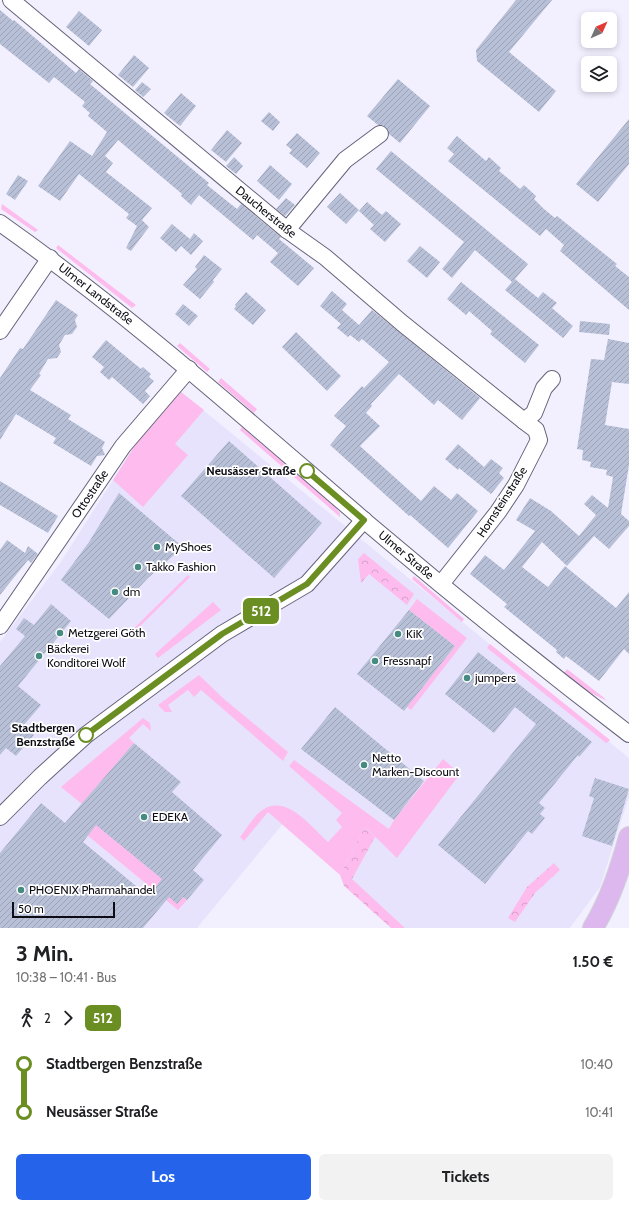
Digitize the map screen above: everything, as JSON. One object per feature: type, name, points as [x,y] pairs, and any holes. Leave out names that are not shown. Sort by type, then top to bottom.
[{"type":"main road","points":[[593,928],[606,907],[626,862],[629,837]]},
{"type":"street","name":"Daucherstraße","points":[[11,0],[287,230],[325,257],[402,323],[524,421]]},
{"type":"street","points":[[287,230],[345,160],[380,134]]},
{"type":"street","name":"Ulmer Landstraße","points":[[0,223],[50,258],[189,368]]},
{"type":"street","points":[[0,331],[50,258]]},
{"type":"street","name":"Ulmer Straße","points":[[189,368],[364,520],[491,626],[629,734]]},
{"type":"street","name":"Ottostraße","points":[[0,626],[123,446],[189,368]]},
{"type":"street","points":[[524,421],[534,413],[544,388],[552,379]]},
{"type":"street","name":"Hornsteinstraße","points":[[441,584],[498,512],[516,486],[539,440],[536,430],[524,421]]},
{"type":"street","points":[[0,817],[40,777],[86,735],[222,634],[307,584],[364,520]]},
{"type":"shaded area","points":[[181,392],[629,758],[629,797],[600,887],[570,928],[405,928],[286,820],[197,928],[0,928],[0,642],[60,563],[136,444]]},
{"type":"green space","points":[[2,204],[38,230],[35,232],[1,209]]},
{"type":"green space","points":[[58,245],[136,305],[132,308],[56,248]]},
{"type":"green space","points":[[180,343],[210,369],[207,372],[177,346]]},
{"type":"green space","points":[[221,378],[257,409],[254,413],[218,382]]},
{"type":"green space","points":[[181,392],[204,410],[175,444],[188,455],[143,507],[113,480],[136,444]]},
{"type":"green space","points":[[242,427],[334,506],[340,513],[340,517],[240,430]]},
{"type":"green space","points":[[364,553],[414,594],[407,605],[369,574],[361,583],[358,559]]},
{"type":"green space","points":[[188,575],[190,577],[128,638],[126,636]]},
{"type":"green space","points":[[414,576],[464,619],[462,622],[412,579]]},
{"type":"green space","points":[[417,599],[467,638],[411,710],[407,707],[455,646],[409,610]]},
{"type":"green space","points":[[213,602],[221,610],[158,658],[155,654]]},
{"type":"green space","points":[[490,644],[610,740],[606,743],[487,648]]},
{"type":"green space","points":[[567,669],[607,701],[591,693],[564,673]]},
{"type":"green space","points":[[199,675],[224,699],[288,752],[283,761],[201,690],[194,697],[188,690],[168,705],[172,712],[165,712],[158,705]]},
{"type":"green space","points":[[143,718],[150,723],[151,731],[143,724],[129,738],[134,743],[82,804],[61,787]]},
{"type":"green space","points":[[443,759],[460,774],[397,858],[365,827],[340,875],[268,812],[244,841],[240,837],[257,815],[264,809],[273,806],[282,806],[299,815],[328,842],[342,827],[336,820],[342,813],[289,766],[294,760],[389,829],[394,820]]},
{"type":"green space","points":[[96,824],[162,879],[177,904],[183,897],[187,900],[178,910],[87,835]]},
{"type":"green space","points":[[365,827],[375,837],[352,879],[405,928],[391,928],[344,886],[340,875]]},
{"type":"green space","points":[[554,863],[560,870],[535,893],[515,922],[508,918],[527,887]]},
{"type":"building","points":[[516,0],[552,0],[509,52],[556,91],[539,112],[477,61],[476,50]]},
{"type":"building","points":[[0,10],[13,21],[14,20],[76,73],[79,69],[93,81],[90,84],[209,183],[207,185],[237,209],[241,204],[281,237],[279,239],[314,268],[298,286],[270,262],[278,253],[257,235],[253,240],[199,195],[191,205],[181,196],[182,194],[118,140],[105,156],[113,163],[106,172],[152,208],[142,220],[149,227],[131,251],[126,248],[137,226],[126,218],[129,214],[79,174],[60,201],[38,186],[70,141],[92,156],[107,132],[88,116],[90,113],[82,106],[85,102],[54,77],[49,83],[0,44]]},
{"type":"building","points":[[79,11],[102,30],[89,46],[66,27]]},
{"type":"building","points":[[134,55],[149,68],[133,87],[118,75]]},
{"type":"building","points":[[398,79],[430,106],[400,143],[389,134],[387,128],[383,125],[378,125],[367,116]]},
{"type":"building","points":[[142,82],[151,89],[143,97],[135,90]]},
{"type":"building","points":[[181,93],[196,106],[180,126],[164,113]]},
{"type":"building","points":[[269,112],[280,122],[273,131],[261,121]]},
{"type":"building","points":[[629,119],[629,164],[598,202],[576,184]]},
{"type":"building","points":[[227,130],[242,143],[226,162],[211,150]]},
{"type":"building","points":[[297,133],[320,153],[307,168],[289,153],[292,150],[286,145]]},
{"type":"building","points":[[457,136],[486,161],[489,157],[501,168],[499,171],[520,189],[524,185],[536,196],[534,199],[544,209],[555,218],[557,216],[617,264],[615,266],[629,277],[629,310],[560,251],[564,245],[546,229],[540,236],[448,161],[454,154],[447,148]]},
{"type":"building","points":[[391,151],[528,264],[515,279],[538,298],[543,292],[557,303],[552,308],[573,326],[563,338],[505,290],[512,282],[475,250],[452,278],[442,269],[464,242],[376,169]]},
{"type":"building","points":[[234,157],[243,166],[236,174],[226,166]]},
{"type":"building","points":[[270,165],[292,184],[279,200],[257,181]]},
{"type":"building","points":[[18,175],[28,181],[15,200],[6,194]]},
{"type":"building","points":[[340,193],[359,210],[346,224],[327,207]]},
{"type":"building","points":[[286,198],[295,205],[285,216],[276,209]]},
{"type":"building","points":[[367,202],[382,215],[386,211],[401,224],[385,242],[370,229],[374,225],[359,211]]},
{"type":"building","points":[[172,224],[190,239],[194,233],[203,241],[191,255],[181,246],[176,252],[160,238]]},
{"type":"building","points":[[420,246],[440,262],[427,278],[407,261]]},
{"type":"building","points":[[204,255],[222,269],[213,280],[214,282],[200,299],[183,285],[197,269],[195,267]]},
{"type":"building","points":[[461,282],[539,345],[525,363],[490,334],[492,331],[469,311],[466,315],[447,299]]},
{"type":"building","points":[[332,291],[347,304],[342,310],[359,325],[372,310],[480,398],[462,420],[438,400],[434,405],[399,374],[371,404],[372,406],[366,413],[380,426],[360,446],[421,501],[434,486],[451,500],[457,493],[478,511],[448,548],[410,515],[409,516],[330,445],[346,426],[334,416],[362,386],[364,388],[389,362],[362,339],[359,342],[350,335],[348,337],[337,328],[341,324],[320,306]]},
{"type":"building","points":[[246,292],[266,310],[253,325],[234,309],[236,306],[235,305]]},
{"type":"building","points":[[56,300],[78,315],[75,320],[77,327],[72,334],[65,335],[59,345],[61,352],[57,358],[48,359],[39,374],[41,375],[30,390],[71,415],[68,419],[105,442],[102,448],[105,455],[97,456],[91,466],[53,443],[56,438],[16,414],[0,440],[0,378],[20,348],[23,349]]},
{"type":"building","points":[[183,304],[198,316],[189,326],[175,314]]},
{"type":"building","points":[[580,321],[610,324],[609,335],[579,332]]},
{"type":"building","points":[[296,332],[341,376],[327,391],[282,347]]},
{"type":"building","points":[[608,339],[629,343],[629,384],[612,382],[605,425],[629,429],[629,465],[621,514],[629,521],[629,526],[609,549],[594,536],[567,566],[542,542],[522,567],[548,587],[565,566],[616,608],[629,592],[629,654],[624,649],[599,681],[566,656],[564,659],[556,652],[557,650],[504,607],[507,604],[470,574],[485,555],[504,570],[535,531],[516,520],[530,498],[551,511],[579,536],[596,515],[584,504],[592,495],[608,508],[613,477],[606,475],[607,470],[590,467],[591,462],[582,460],[583,450],[577,449],[591,359],[604,360]]},
{"type":"building","points":[[106,340],[141,369],[143,367],[151,374],[149,377],[154,381],[145,391],[150,396],[143,404],[112,377],[109,380],[100,372],[104,367],[92,357]]},
{"type":"building","points":[[229,441],[322,523],[274,578],[181,496]]},
{"type":"building","points":[[458,444],[484,467],[491,459],[503,468],[499,473],[504,478],[491,494],[459,468],[458,470],[445,459]]},
{"type":"building","points":[[0,481],[58,516],[48,533],[0,505]]},
{"type":"building","points":[[119,493],[183,547],[148,578],[109,619],[61,580],[89,542]]},
{"type":"building","points":[[7,540],[25,553],[28,546],[38,554],[31,563],[28,560],[0,595],[0,550]]},
{"type":"building","points":[[51,604],[71,621],[18,686],[41,705],[23,726],[34,735],[16,756],[6,748],[0,755],[0,666],[25,636],[16,629],[24,618],[34,625]]},
{"type":"building","points":[[409,610],[455,646],[404,711],[357,674]]},
{"type":"building","points":[[478,652],[592,742],[579,757],[578,755],[539,803],[545,808],[540,814],[545,818],[532,834],[528,831],[485,884],[438,845],[536,724],[515,707],[494,733],[445,694]]},
{"type":"building","name":"Netto Marken-Discount","points":[[335,707],[424,781],[394,820],[301,749]]},
{"type":"building","points":[[134,743],[181,782],[172,792],[222,835],[193,870],[204,880],[187,900],[183,897],[177,904],[169,897],[143,928],[0,928],[0,853],[41,803],[65,823]],"holes":[[[96,825],[162,879],[148,896],[83,842]]]},
{"type":"building","points":[[595,778],[629,789],[612,846],[582,836],[594,798],[589,796]]},
{"type":"bus line","name":"512","points":[[86,735],[222,634],[307,584],[364,520],[307,471]]},
{"type":"place","name":"Neusässer Straße","points":[[307,471]]},
{"type":"place","name":"MyShoes","points":[[157,547]]},
{"type":"place","name":"Takko Fashion","points":[[138,567]]},
{"type":"place","name":"dm","points":[[115,592]]},
{"type":"place","name":"Metzgerei Göth","points":[[60,633]]},
{"type":"place","name":"KiK","points":[[398,634]]},
{"type":"place","name":"Bäckerei Konditorei Wolf","points":[[39,656]]},
{"type":"place","name":"Fressnapf","points":[[375,661]]},
{"type":"place","name":"jumpers","points":[[467,678]]},
{"type":"place","name":"Stadtbergen Benzstraße","points":[[86,735]]},
{"type":"place","name":"Netto Marken-Discount","points":[[364,765]]},
{"type":"place","name":"EDEKA","points":[[144,817]]},
{"type":"place","name":"PHOENIX Pharmahandel","points":[[21,890]]}]
